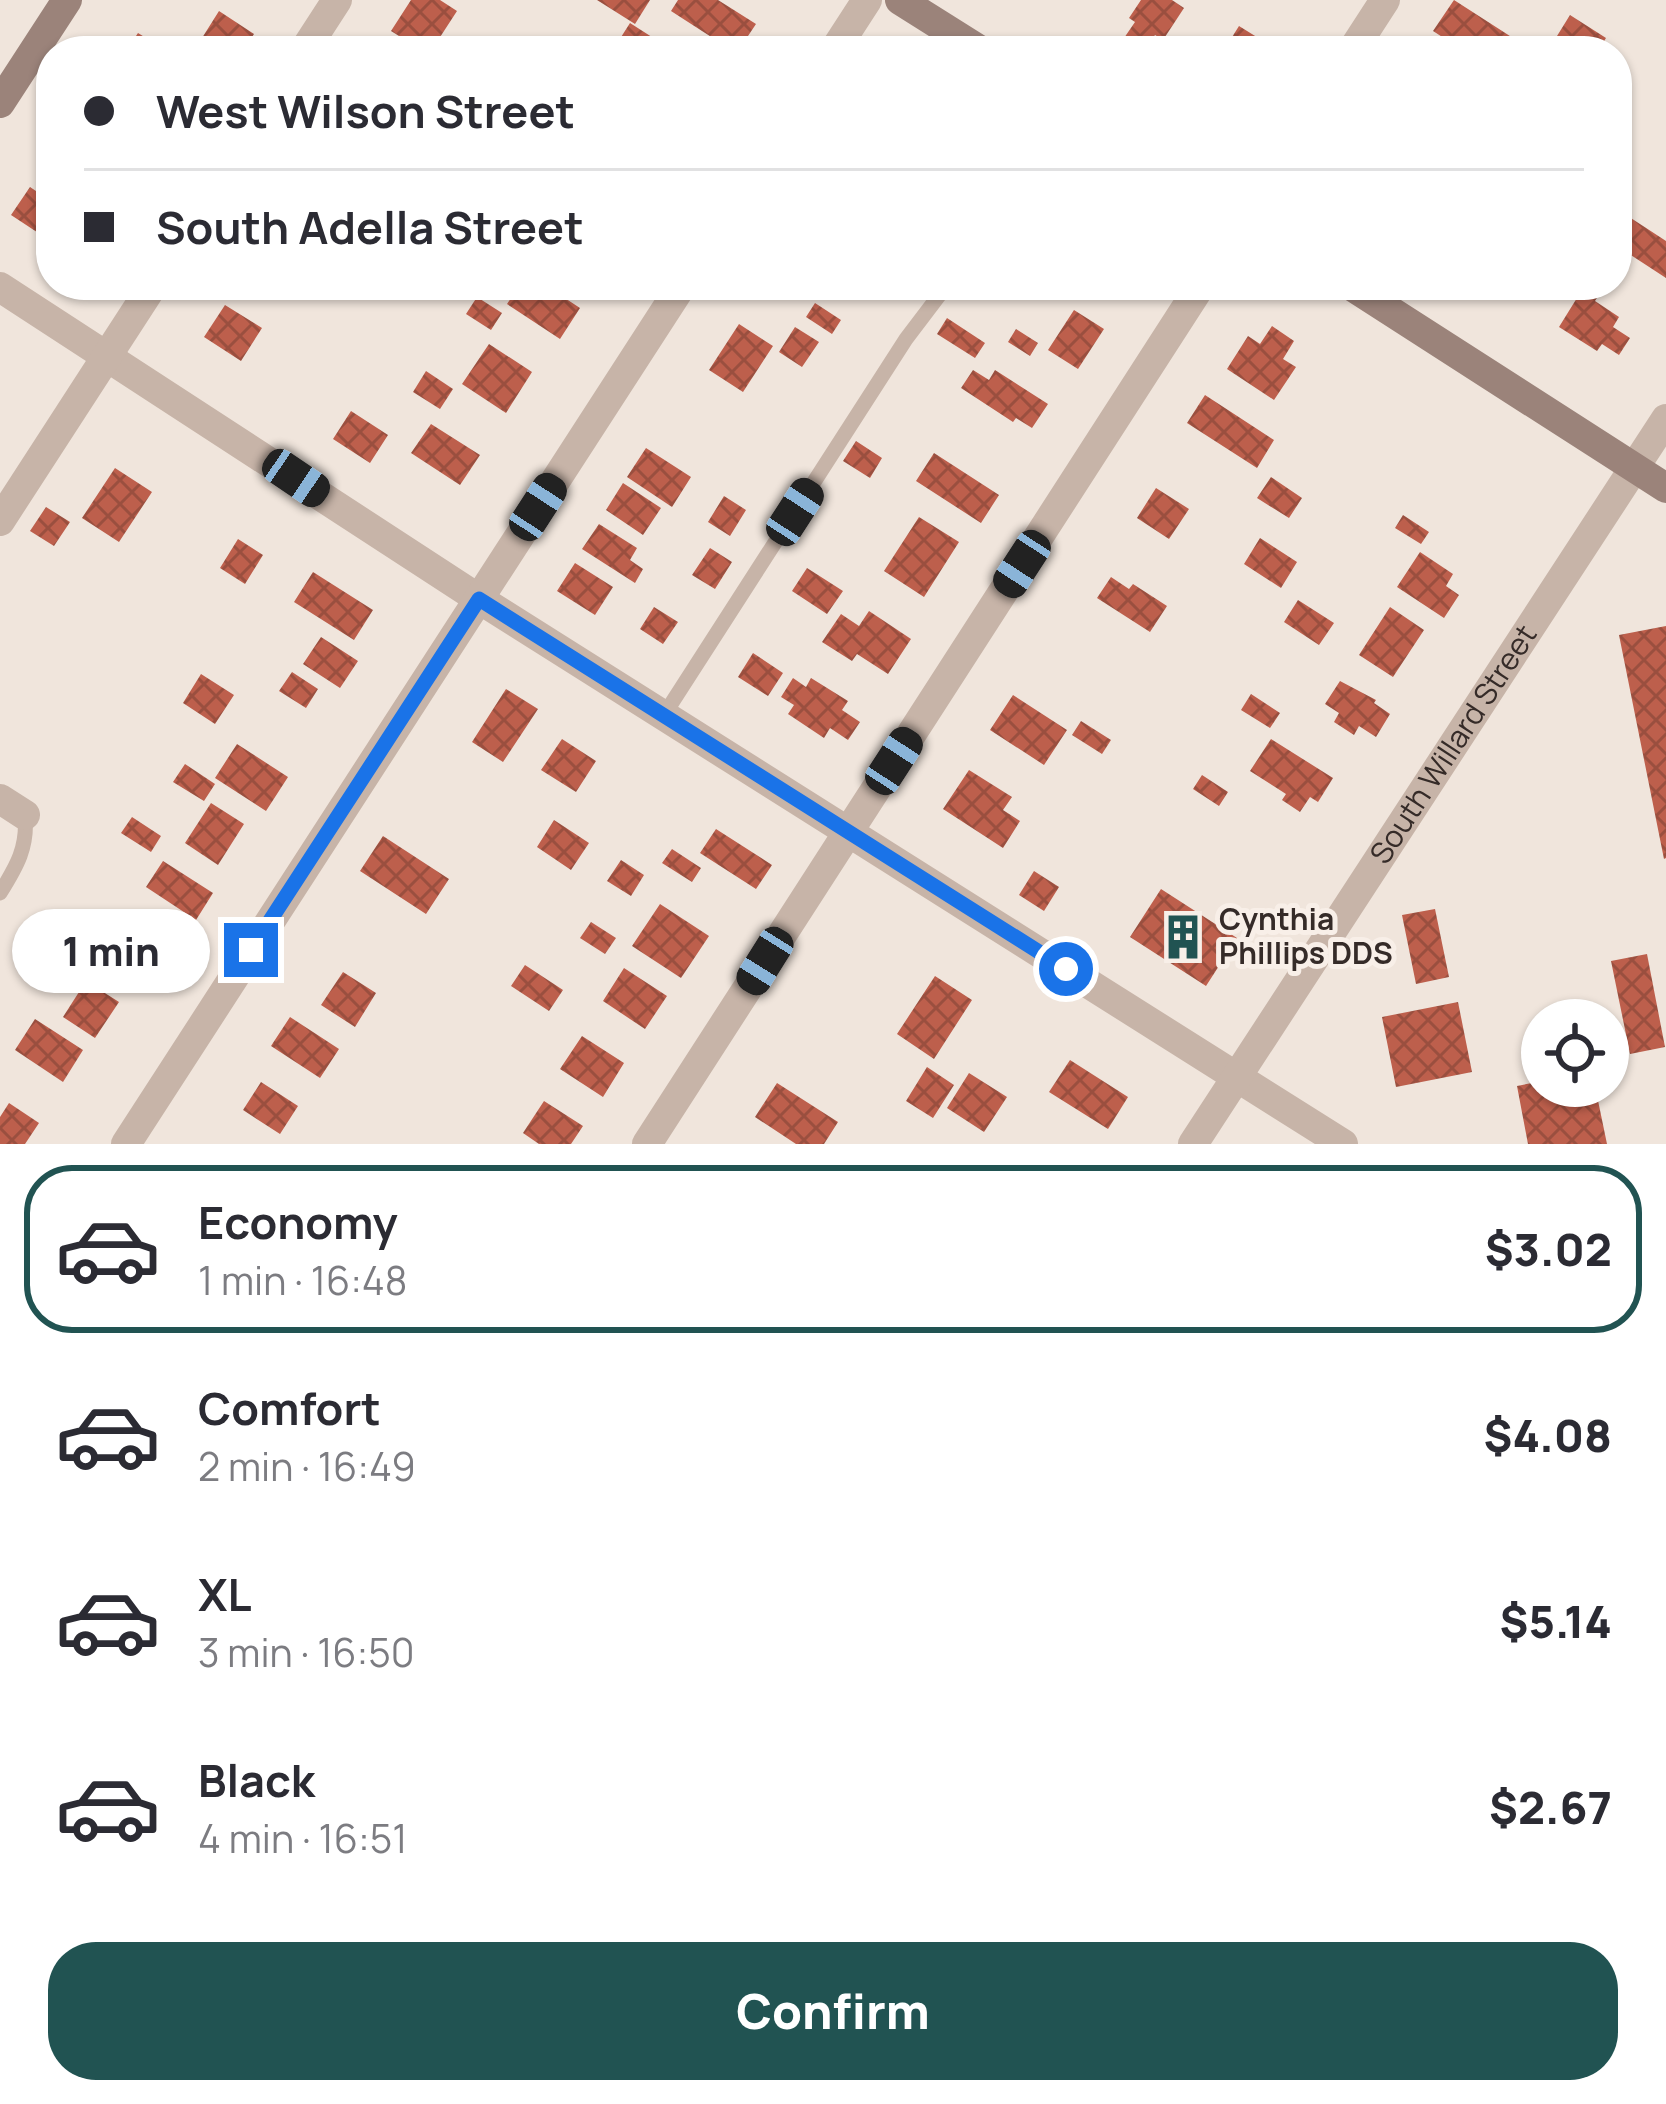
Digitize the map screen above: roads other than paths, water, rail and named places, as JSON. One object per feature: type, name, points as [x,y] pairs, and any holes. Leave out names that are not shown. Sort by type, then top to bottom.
[{"type":"main road","points":[[44,36],[68,0]]},
{"type":"main road","points":[[900,0],[957,36]]},
{"type":"main road","points":[[0,103],[36,48]]},
{"type":"main road","points":[[1372,300],[1666,488]]},
{"type":"street","points":[[314,36],[337,0]]},
{"type":"street","points":[[844,36],[867,0]]},
{"type":"street","points":[[1362,36],[1385,0]]},
{"type":"street","points":[[0,287],[479,599],[1343,1144]]},
{"type":"street","points":[[0,520],[143,300]]},
{"type":"street","points":[[126,1144],[672,300]]},
{"type":"street","points":[[647,1144],[1191,300]]},
{"type":"street","name":"South Willard Street","points":[[1193,1144],[1666,418]]},
{"type":"lane","points":[[664,715],[936,300]]},
{"type":"lane","points":[[0,892],[20,861],[27,839],[12,807]]},
{"type":"place","name":"Cynthia Phillips DDS","points":[[1183,937]]}]
